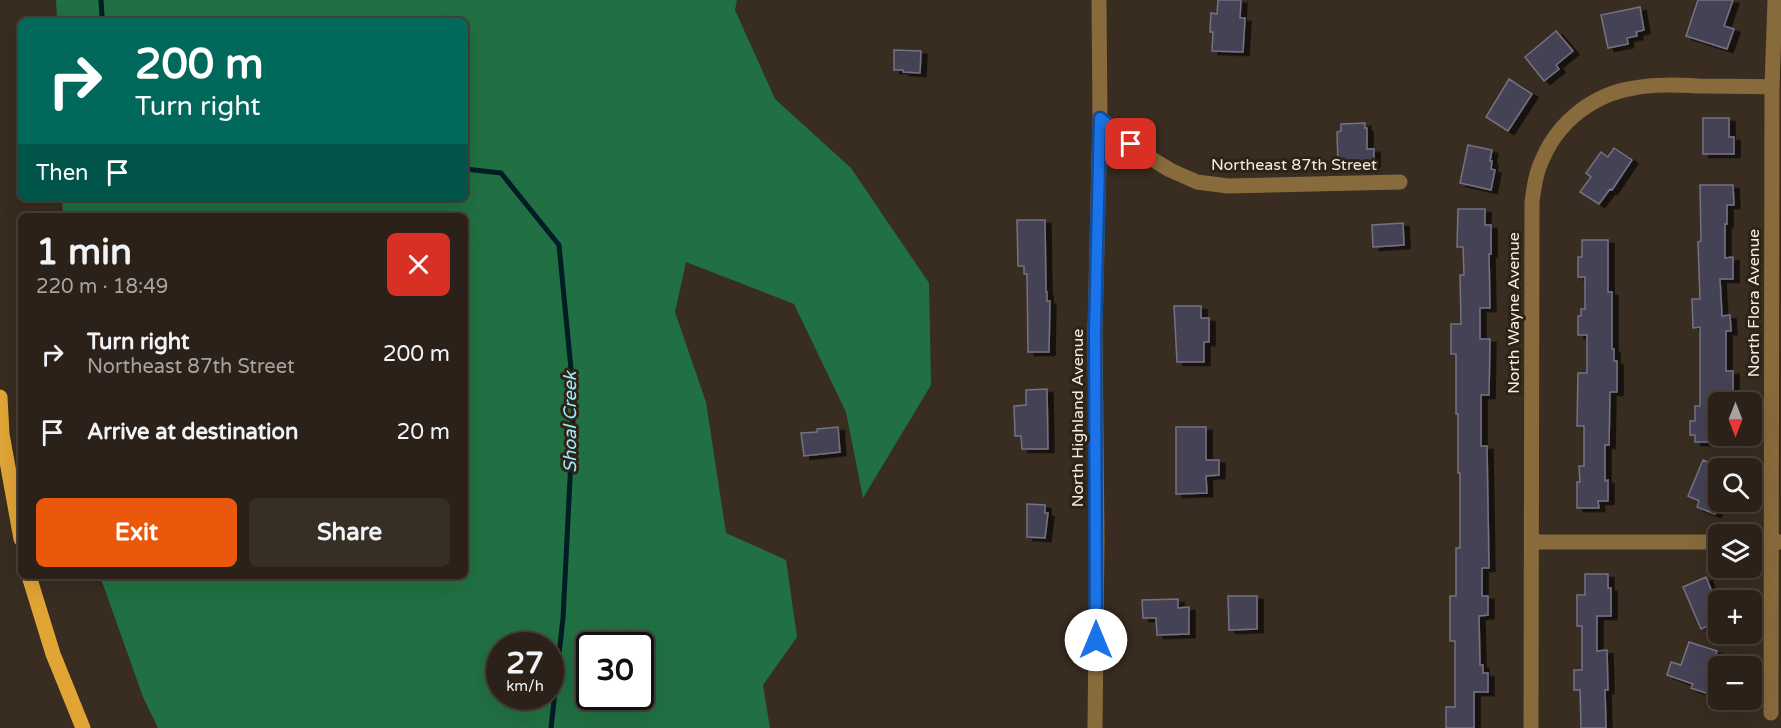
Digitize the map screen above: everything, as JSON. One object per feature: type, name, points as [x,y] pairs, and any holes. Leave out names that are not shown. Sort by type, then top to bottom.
[{"type":"main road","points":[[0,397],[2,434],[18,522]]},
{"type":"main road","points":[[30,579],[53,654],[83,728]]},
{"type":"street","name":"North Highland Avenue","points":[[1095,728],[1095,330],[1100,118],[1099,0]]},
{"type":"street","name":"North Flora Avenue","points":[[1771,713],[1776,542],[1772,87],[1775,0]]},
{"type":"street","name":"North Wayne Avenue","points":[[1531,728],[1532,202],[1542,158],[1566,123],[1583,108],[1607,95],[1634,88],[1667,85],[1772,87]]},
{"type":"street","name":"Northeast 87th Street","points":[[1100,118],[1142,153],[1170,171],[1197,182],[1228,186],[1400,182]]},
{"type":"street","points":[[1532,542],[1708,542]]},
{"type":"green space","points":[[56,0],[737,0],[735,10],[775,99],[851,168],[929,283],[931,385],[863,498],[846,412],[794,304],[686,262],[675,312],[706,402],[726,533],[786,560],[797,637],[763,685],[770,728],[158,728],[143,697],[101,579],[468,579],[468,213],[63,213],[62,201],[468,201],[468,18],[57,18]]},
{"type":"building","points":[[1218,0],[1241,0],[1240,18],[1245,18],[1243,52],[1212,51],[1211,13],[1217,14]]},
{"type":"building","points":[[1698,0],[1733,0],[1724,26],[1734,29],[1727,49],[1686,36]]},
{"type":"building","points":[[1640,7],[1644,30],[1636,32],[1637,36],[1627,38],[1628,44],[1608,48],[1601,15]]},
{"type":"building","points":[[1556,31],[1573,51],[1556,65],[1559,69],[1544,81],[1525,57]]},
{"type":"building","points":[[894,50],[921,51],[920,73],[894,70]]},
{"type":"building","points":[[1509,79],[1532,94],[1508,131],[1486,117]]},
{"type":"building","points":[[1703,118],[1729,118],[1729,137],[1734,137],[1734,154],[1703,154]]},
{"type":"building","points":[[1365,123],[1367,149],[1374,149],[1374,164],[1338,165],[1337,132],[1341,131],[1341,124]]},
{"type":"building","points":[[1468,145],[1492,150],[1491,169],[1495,170],[1491,190],[1460,183]]},
{"type":"building","points":[[1614,148],[1632,160],[1612,190],[1610,189],[1599,204],[1580,192],[1591,177],[1586,173],[1601,152],[1608,157]]},
{"type":"building","points":[[1700,185],[1733,185],[1734,205],[1727,205],[1725,258],[1733,257],[1733,279],[1720,279],[1722,316],[1730,315],[1731,331],[1726,331],[1726,371],[1733,371],[1733,391],[1708,392],[1708,442],[1695,442],[1695,435],[1690,435],[1690,421],[1695,421],[1695,406],[1700,406],[1700,327],[1693,328],[1692,299],[1700,299],[1698,242],[1701,241]]},
{"type":"building","points":[[1458,209],[1485,209],[1485,225],[1491,225],[1490,308],[1480,308],[1480,339],[1490,339],[1489,395],[1481,395],[1481,446],[1487,446],[1489,568],[1482,568],[1482,596],[1488,596],[1488,615],[1479,616],[1480,665],[1483,665],[1483,673],[1488,673],[1488,692],[1474,692],[1474,728],[1446,728],[1446,707],[1455,707],[1455,641],[1450,641],[1450,596],[1456,596],[1456,548],[1460,548],[1456,354],[1451,354],[1451,324],[1461,324],[1460,275],[1464,275],[1463,247],[1457,247]]},
{"type":"building","points":[[1017,220],[1045,220],[1046,292],[1047,301],[1050,301],[1049,352],[1028,352],[1027,274],[1024,274],[1024,266],[1018,266]]},
{"type":"building","points":[[1403,223],[1404,245],[1373,247],[1372,225]]},
{"type":"building","points":[[1582,240],[1608,240],[1608,292],[1612,292],[1612,349],[1614,349],[1614,361],[1617,361],[1617,392],[1610,392],[1609,445],[1605,445],[1605,481],[1608,480],[1608,501],[1598,501],[1599,508],[1577,508],[1579,466],[1584,466],[1584,426],[1577,426],[1578,373],[1587,373],[1587,335],[1578,335],[1578,316],[1581,316],[1581,309],[1585,309],[1585,277],[1578,277],[1578,257],[1582,257]]},
{"type":"building","points":[[1174,306],[1201,306],[1201,318],[1209,318],[1209,342],[1204,342],[1204,362],[1177,362]]},
{"type":"building","points":[[1047,389],[1048,449],[1022,449],[1021,436],[1015,436],[1014,406],[1026,405],[1026,390]]},
{"type":"building","points":[[838,427],[840,452],[804,456],[801,433]]},
{"type":"building","points":[[1176,427],[1206,427],[1206,460],[1219,460],[1219,475],[1206,476],[1207,493],[1176,494]]},
{"type":"building","points":[[1703,460],[1708,462],[1708,511],[1697,507],[1699,501],[1688,496]]},
{"type":"building","points":[[1027,504],[1045,505],[1045,513],[1048,513],[1045,538],[1027,537]]},
{"type":"building","points":[[1585,574],[1608,574],[1608,588],[1611,588],[1611,616],[1597,616],[1597,651],[1607,650],[1606,728],[1581,728],[1580,690],[1574,690],[1574,670],[1582,670],[1582,626],[1577,626],[1577,595],[1585,595]]},
{"type":"building","points":[[1706,577],[1711,590],[1708,590],[1708,626],[1701,629],[1683,587]]},
{"type":"building","points":[[1228,596],[1257,596],[1257,629],[1229,630]]},
{"type":"building","points":[[1178,599],[1178,608],[1189,607],[1189,634],[1157,635],[1156,618],[1143,618],[1142,600]]},
{"type":"building","points":[[1689,642],[1717,651],[1715,656],[1708,656],[1708,694],[1691,688],[1693,684],[1667,675],[1671,662],[1681,665]]},
{"type":"waterway","name":"Shoal Creek","points":[[101,0],[103,18]]},
{"type":"waterway","name":"Shoal Creek","points":[[468,169],[501,173],[559,245],[574,400],[563,618],[551,728]]},
{"type":"route","points":[[1096,640],[1095,330],[1100,118],[1131,144]]}]
